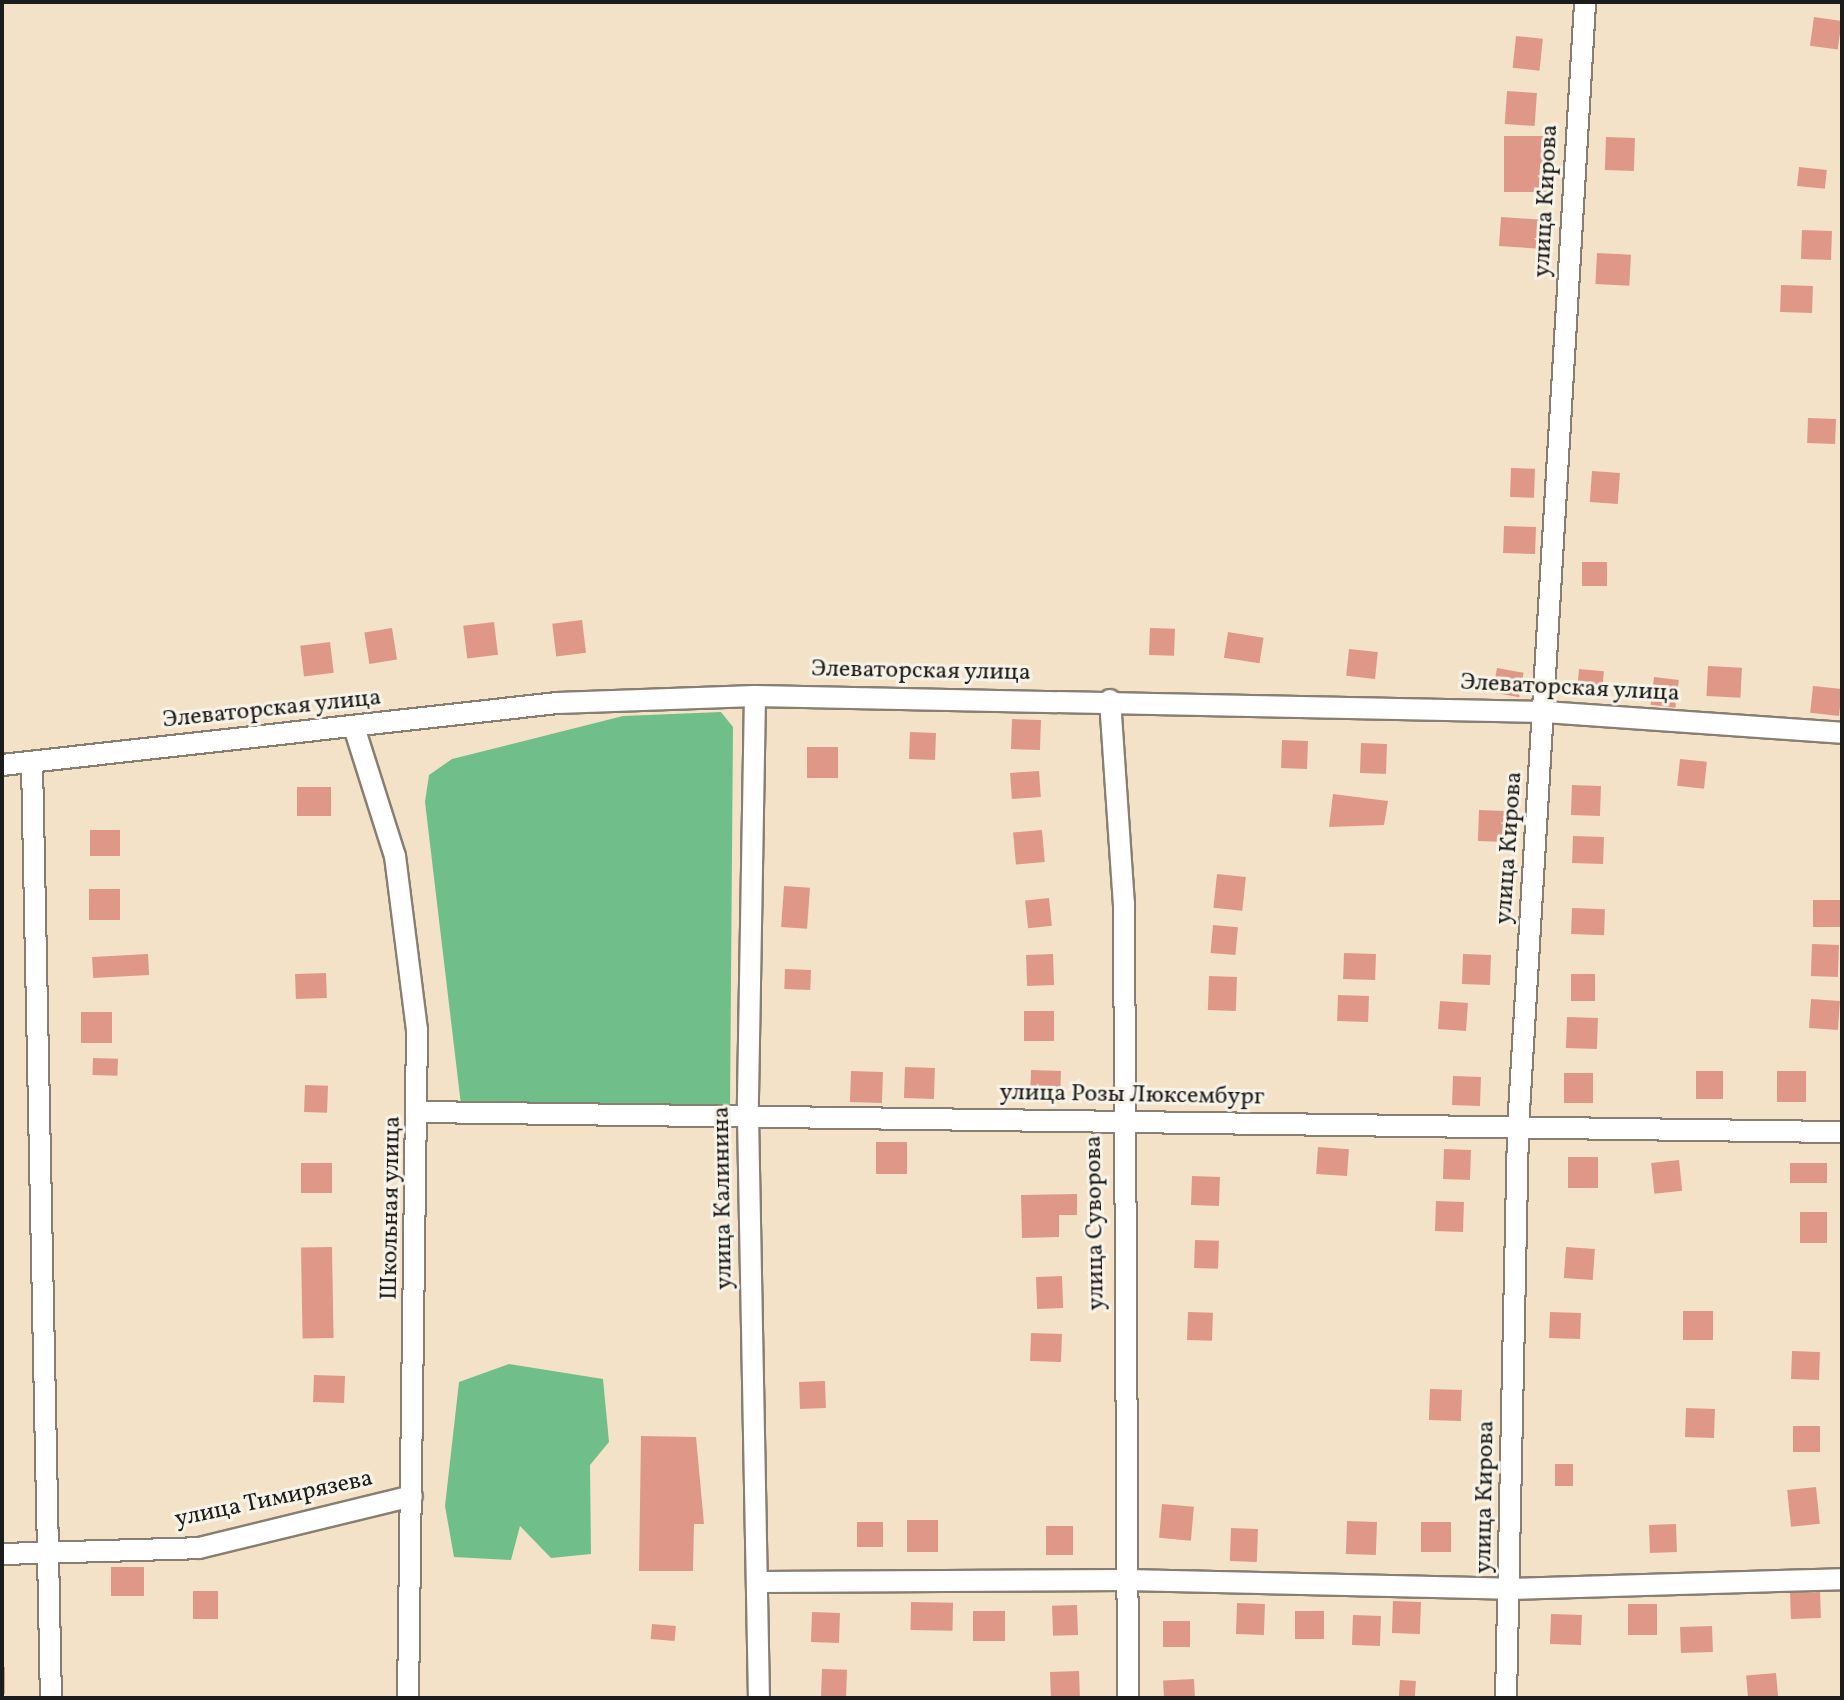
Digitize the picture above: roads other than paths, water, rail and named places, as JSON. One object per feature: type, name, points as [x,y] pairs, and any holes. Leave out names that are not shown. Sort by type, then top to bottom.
[{"type":"street","name":"улица Кирова","points":[[1506,1698],[1518,1128],[1585,2]]},
{"type":"street","name":"Элеваторская улица","points":[[2,765],[557,703],[755,696],[1110,700],[1544,712],[1842,733]]},
{"type":"street","name":"улица Калинина","points":[[755,696],[748,1116],[760,1582],[759,1698]]},
{"type":"street","name":"улица Суворова","points":[[1110,700],[1124,904],[1121,1122],[1128,1698]]},
{"type":"street","name":"Школьная улица","points":[[354,727],[395,856],[421,1112],[408,1698]]},
{"type":"street","points":[[32,763],[51,1698]]},
{"type":"street","name":"улица Розы Люксембург","points":[[421,1112],[1842,1132]]},
{"type":"street","name":"улица Тимирязева","points":[[2,1554],[199,1548],[412,1496]]},
{"type":"street","points":[[760,1582],[1126,1580],[1510,1589],[1842,1579]]}]
